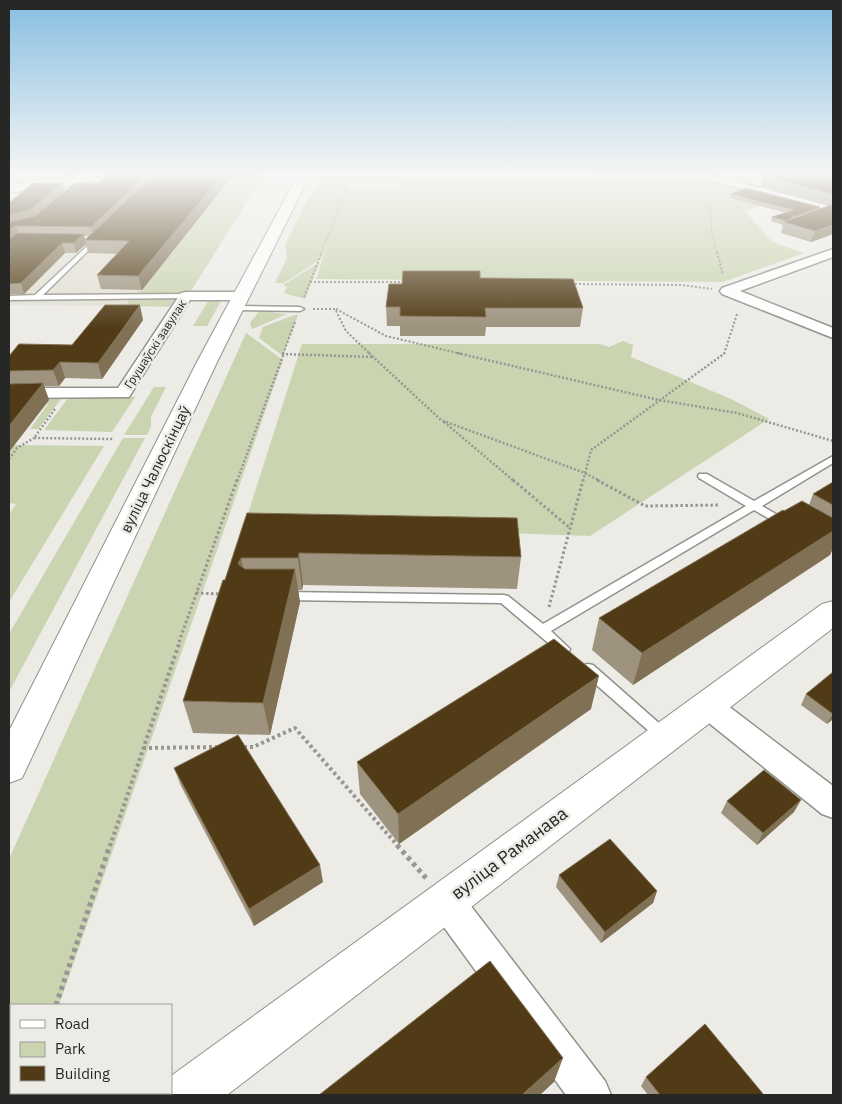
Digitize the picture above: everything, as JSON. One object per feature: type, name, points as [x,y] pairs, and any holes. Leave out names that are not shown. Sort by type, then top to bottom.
[{"type":"main road","name":"вуліца Чалюскінцаў","points":[[9,767],[278,225]]},
{"type":"main road","name":"вуліца Раманава","points":[[187,1095],[445,900],[709,707],[833,612]]},
{"type":"street","points":[[728,291],[833,254]]},
{"type":"street","points":[[728,291],[833,333]]},
{"type":"street","name":"Грушаўскі завулак","points":[[9,393],[123,393],[186,296],[238,302]]},
{"type":"street","points":[[709,707],[833,804]]},
{"type":"street","points":[[445,900],[591,1095]]},
{"type":"lane","points":[[37,297],[103,234]]},
{"type":"lane","points":[[87,240],[96,240]]},
{"type":"lane","points":[[9,298],[186,296]]},
{"type":"lane","points":[[238,302],[300,309]]},
{"type":"lane","points":[[543,630],[833,459]]},
{"type":"lane","points":[[703,476],[793,528]]},
{"type":"lane","points":[[271,595],[504,599],[543,630],[665,738]]},
{"type":"path","points":[[56,1004],[196,593],[282,354],[333,225]]},
{"type":"path","points":[[543,630],[591,450],[725,353],[740,306],[728,291],[712,236],[711,225]]},
{"type":"path","points":[[310,282],[408,282]]},
{"type":"path","points":[[564,284],[681,285],[728,291]]},
{"type":"path","points":[[300,309],[335,309],[386,336],[659,400],[737,413],[833,441]]},
{"type":"path","points":[[335,309],[346,331],[441,420],[570,528]]},
{"type":"path","points":[[282,354],[374,357]]},
{"type":"path","points":[[9,459],[17,448],[34,438],[66,393]]},
{"type":"path","points":[[441,420],[585,472],[645,506],[753,505]]},
{"type":"path","points":[[34,438],[113,439]]},
{"type":"path","points":[[196,593],[224,594]]},
{"type":"path","points":[[243,747],[253,747],[295,728],[445,900]]},
{"type":"path","points":[[143,748],[223,747]]},
{"type":"shaded area","points":[[9,225],[195,225],[142,290],[132,296],[125,306],[9,305]]},
{"type":"green space","points":[[195,225],[233,225],[181,307],[125,306],[132,296],[142,290]]},
{"type":"green space","points":[[295,225],[757,225],[772,242],[804,253],[723,282],[316,279],[327,244],[321,259],[284,283],[275,283],[287,258],[285,245]]},
{"type":"green space","points":[[320,262],[305,299],[284,293],[287,287],[283,285]]},
{"type":"green space","points":[[208,301],[221,301],[207,326],[193,326]]},
{"type":"green space","points":[[259,311],[287,314],[252,329],[250,323]]},
{"type":"green space","points":[[298,315],[283,356],[259,338],[263,327]]},
{"type":"green space","points":[[246,333],[283,360],[59,1004],[10,1004],[10,1094],[27,1095],[9,1095],[9,859]]},
{"type":"green space","points":[[623,341],[633,345],[631,357],[731,399],[769,419],[590,536],[245,523],[302,344],[600,344],[609,347]]},
{"type":"green space","points":[[154,387],[166,387],[151,417],[151,426],[147,435],[124,435]]},
{"type":"green space","points":[[117,396],[135,397],[112,432],[44,430],[68,398],[115,398]]},
{"type":"green space","points":[[9,398],[62,398],[38,429],[30,429],[48,404],[9,404]]},
{"type":"green space","points":[[123,438],[145,438],[9,692],[9,634]]},
{"type":"green space","points":[[14,445],[104,446],[9,602],[9,515],[16,504],[9,503],[9,452]]},
{"type":"building","points":[[9,225],[94,225],[91,227],[16,226],[9,230]]},
{"type":"building","points":[[101,225],[181,225],[138,276],[97,275],[129,241],[85,240]]},
{"type":"building","points":[[793,225],[833,225],[815,231]]},
{"type":"building","points":[[17,233],[84,234],[74,243],[62,243],[21,283],[9,284],[9,239]]},
{"type":"building","points":[[403,271],[480,271],[480,278],[573,279],[583,308],[485,308],[486,317],[400,316],[400,307],[386,307],[389,284],[402,284]]},
{"type":"building","points":[[105,305],[140,305],[98,363],[60,362],[53,370],[9,371],[9,356],[19,344],[72,345]]},
{"type":"building","points":[[43,383],[9,426],[9,384]]},
{"type":"building","points":[[833,482],[833,505],[813,494]]},
{"type":"building","points":[[802,501],[833,518],[833,531],[642,653],[599,618],[783,510]]},
{"type":"building","points":[[247,513],[517,518],[521,557],[299,553],[298,558],[241,558],[238,564],[245,569],[295,569],[263,703],[183,701]]},
{"type":"building","points":[[554,639],[599,676],[398,814],[357,762]]},
{"type":"building","points":[[833,672],[833,714],[806,694]]},
{"type":"building","points":[[238,735],[320,865],[249,909],[174,768]]},
{"type":"building","points":[[764,770],[801,800],[763,833],[727,801]]},
{"type":"building","points":[[610,839],[657,891],[605,932],[559,875]]},
{"type":"building","points":[[490,961],[563,1058],[522,1095],[319,1095]]},
{"type":"building","points":[[705,1024],[764,1095],[660,1095],[646,1077]]}]
